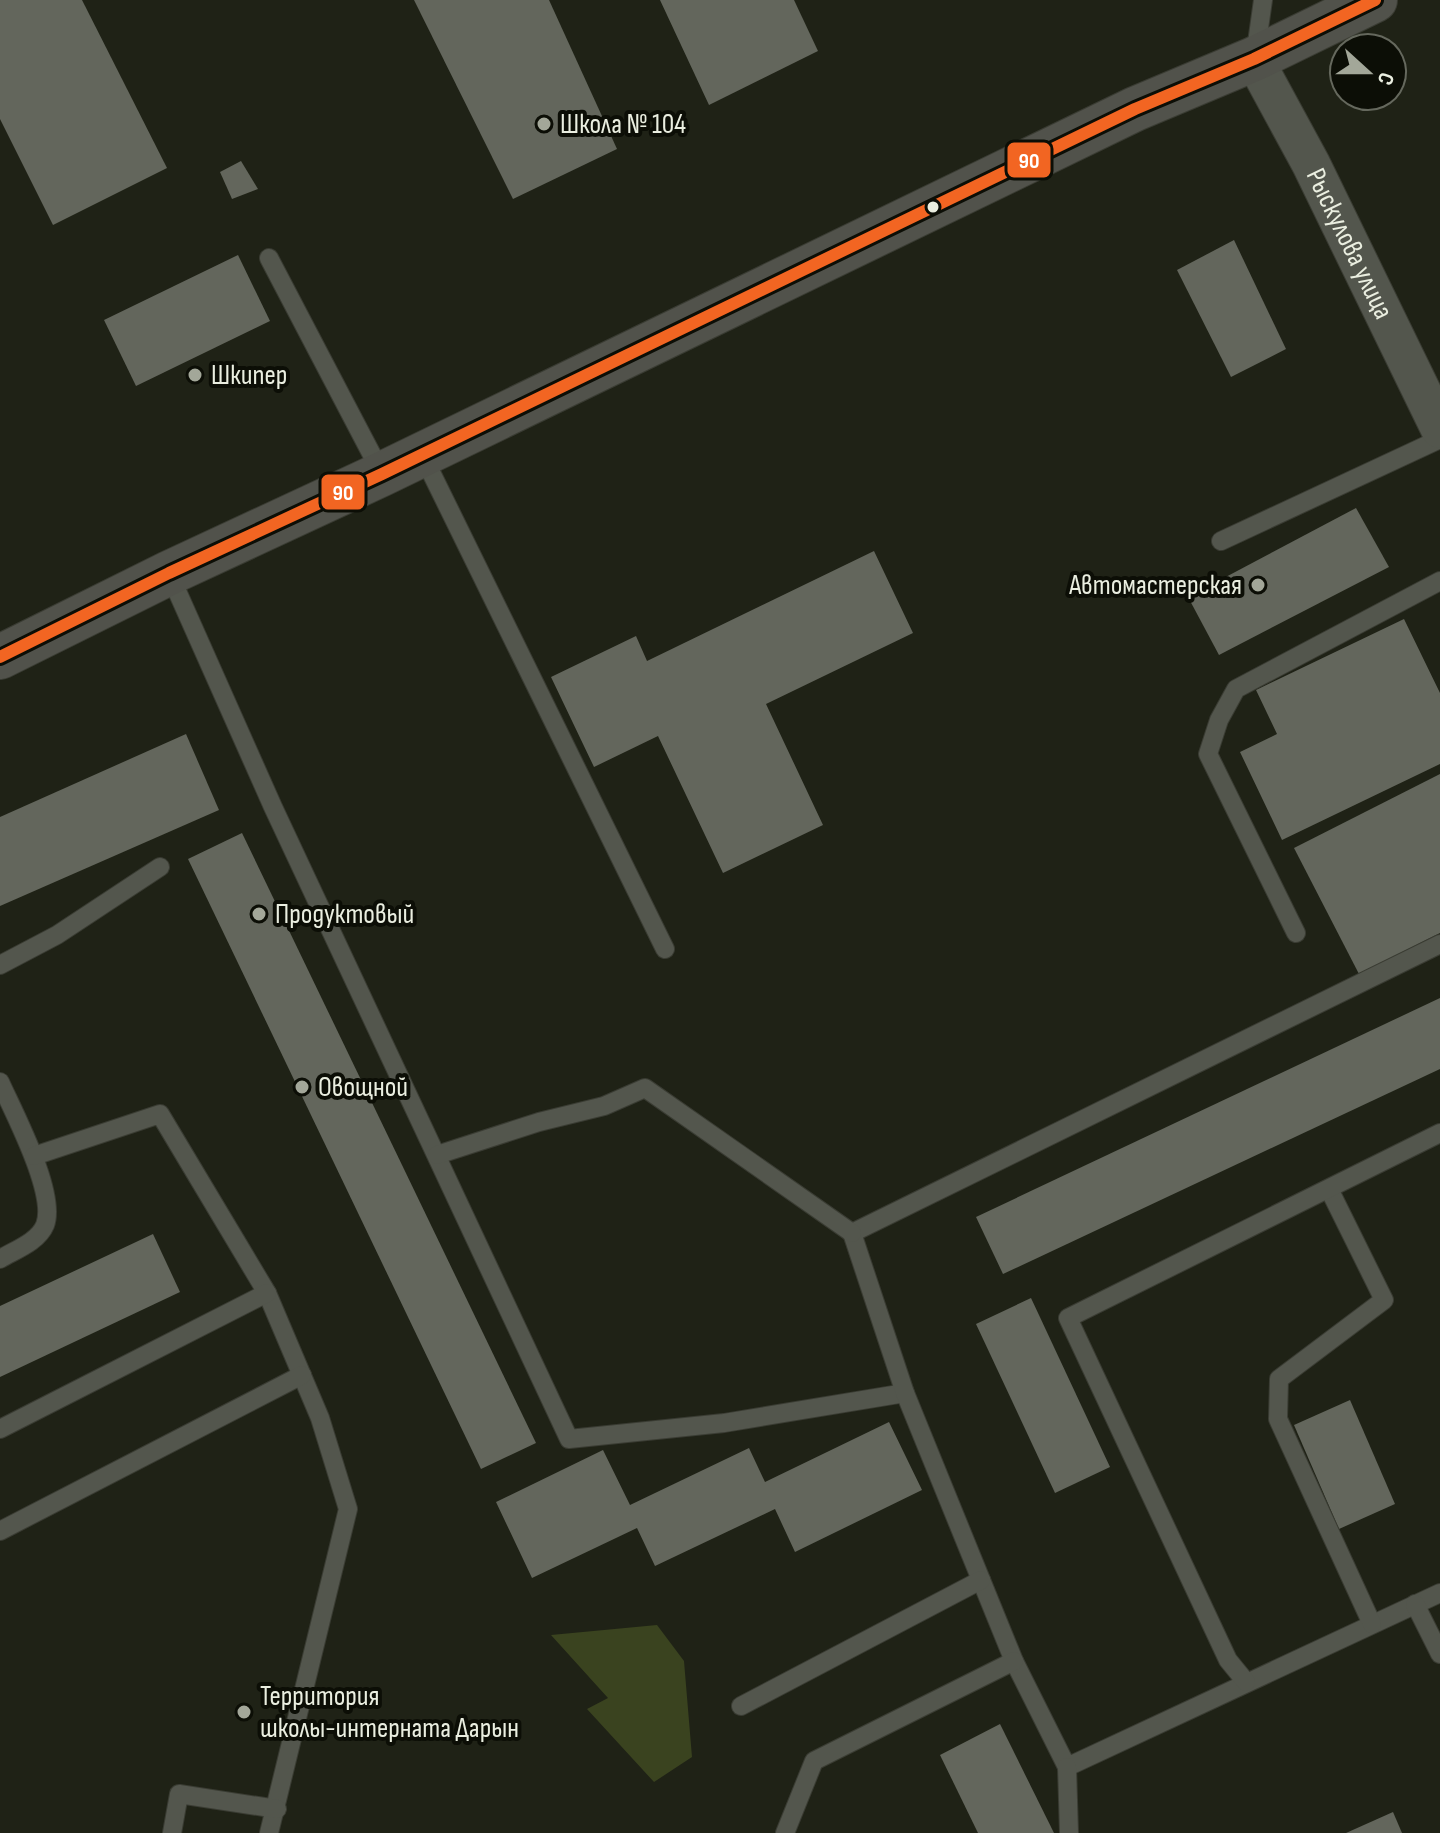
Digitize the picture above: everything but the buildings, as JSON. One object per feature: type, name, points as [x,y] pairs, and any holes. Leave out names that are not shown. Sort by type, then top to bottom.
[{"type":"main road","points":[[0,657],[1135,109],[1260,26],[1375,0]]},
{"type":"street","name":"Рыскулова улица","points":[[1260,26],[1311,164],[1440,429]]},
{"type":"lane","points":[[1248,0],[1260,26]]},
{"type":"lane","points":[[269,258],[382,474]]},
{"type":"lane","points":[[1221,541],[1440,439]]},
{"type":"lane","points":[[422,454],[665,949]]},
{"type":"lane","points":[[169,573],[214,680],[569,1439],[724,1423],[905,1393]]},
{"type":"lane","points":[[1296,933],[1208,754],[1219,720],[1236,689],[1440,581]]},
{"type":"lane","points":[[0,965],[57,935],[160,867]]},
{"type":"lane","points":[[852,1233],[1440,944]]},
{"type":"lane","points":[[0,1082],[34,1156],[47,1209],[44,1226],[33,1241],[0,1259]]},
{"type":"lane","points":[[437,1155],[539,1122],[604,1106],[645,1088],[852,1233],[905,1393],[1014,1661],[1067,1767],[1069,1833]]},
{"type":"lane","points":[[34,1156],[160,1114],[267,1293],[320,1418],[348,1509],[269,1833]]},
{"type":"lane","points":[[1246,1682],[1228,1660],[1068,1318],[1440,1133]]},
{"type":"lane","points":[[1329,1189],[1384,1300],[1279,1379],[1278,1419],[1372,1624]]},
{"type":"lane","points":[[0,1429],[267,1293]]},
{"type":"lane","points":[[0,1531],[302,1375]]},
{"type":"lane","points":[[741,1706],[981,1580]]},
{"type":"lane","points":[[1067,1767],[1440,1593]]},
{"type":"lane","points":[[1415,1604],[1440,1654]]},
{"type":"lane","points":[[785,1833],[814,1761],[1014,1661]]},
{"type":"lane","points":[[172,1833],[179,1794],[277,1809]]},
{"type":"green space","points":[[657,1625],[684,1661],[692,1757],[654,1782],[587,1709],[608,1698],[551,1635]]},
{"type":"transit line","name":"90","points":[[0,657],[1135,109],[1254,59],[1375,0]]},
{"type":"place","name":"Школа № 104","points":[[544,124]]},
{"type":"place","name":"Шкипер","points":[[195,375]]},
{"type":"place","name":"Автомастерская","points":[[1258,585]]},
{"type":"place","name":"Продуктовый","points":[[259,914]]},
{"type":"place","name":"Овощной","points":[[302,1087]]},
{"type":"place","name":"Территория школы-интерната Дарын","points":[[244,1712]]}]
